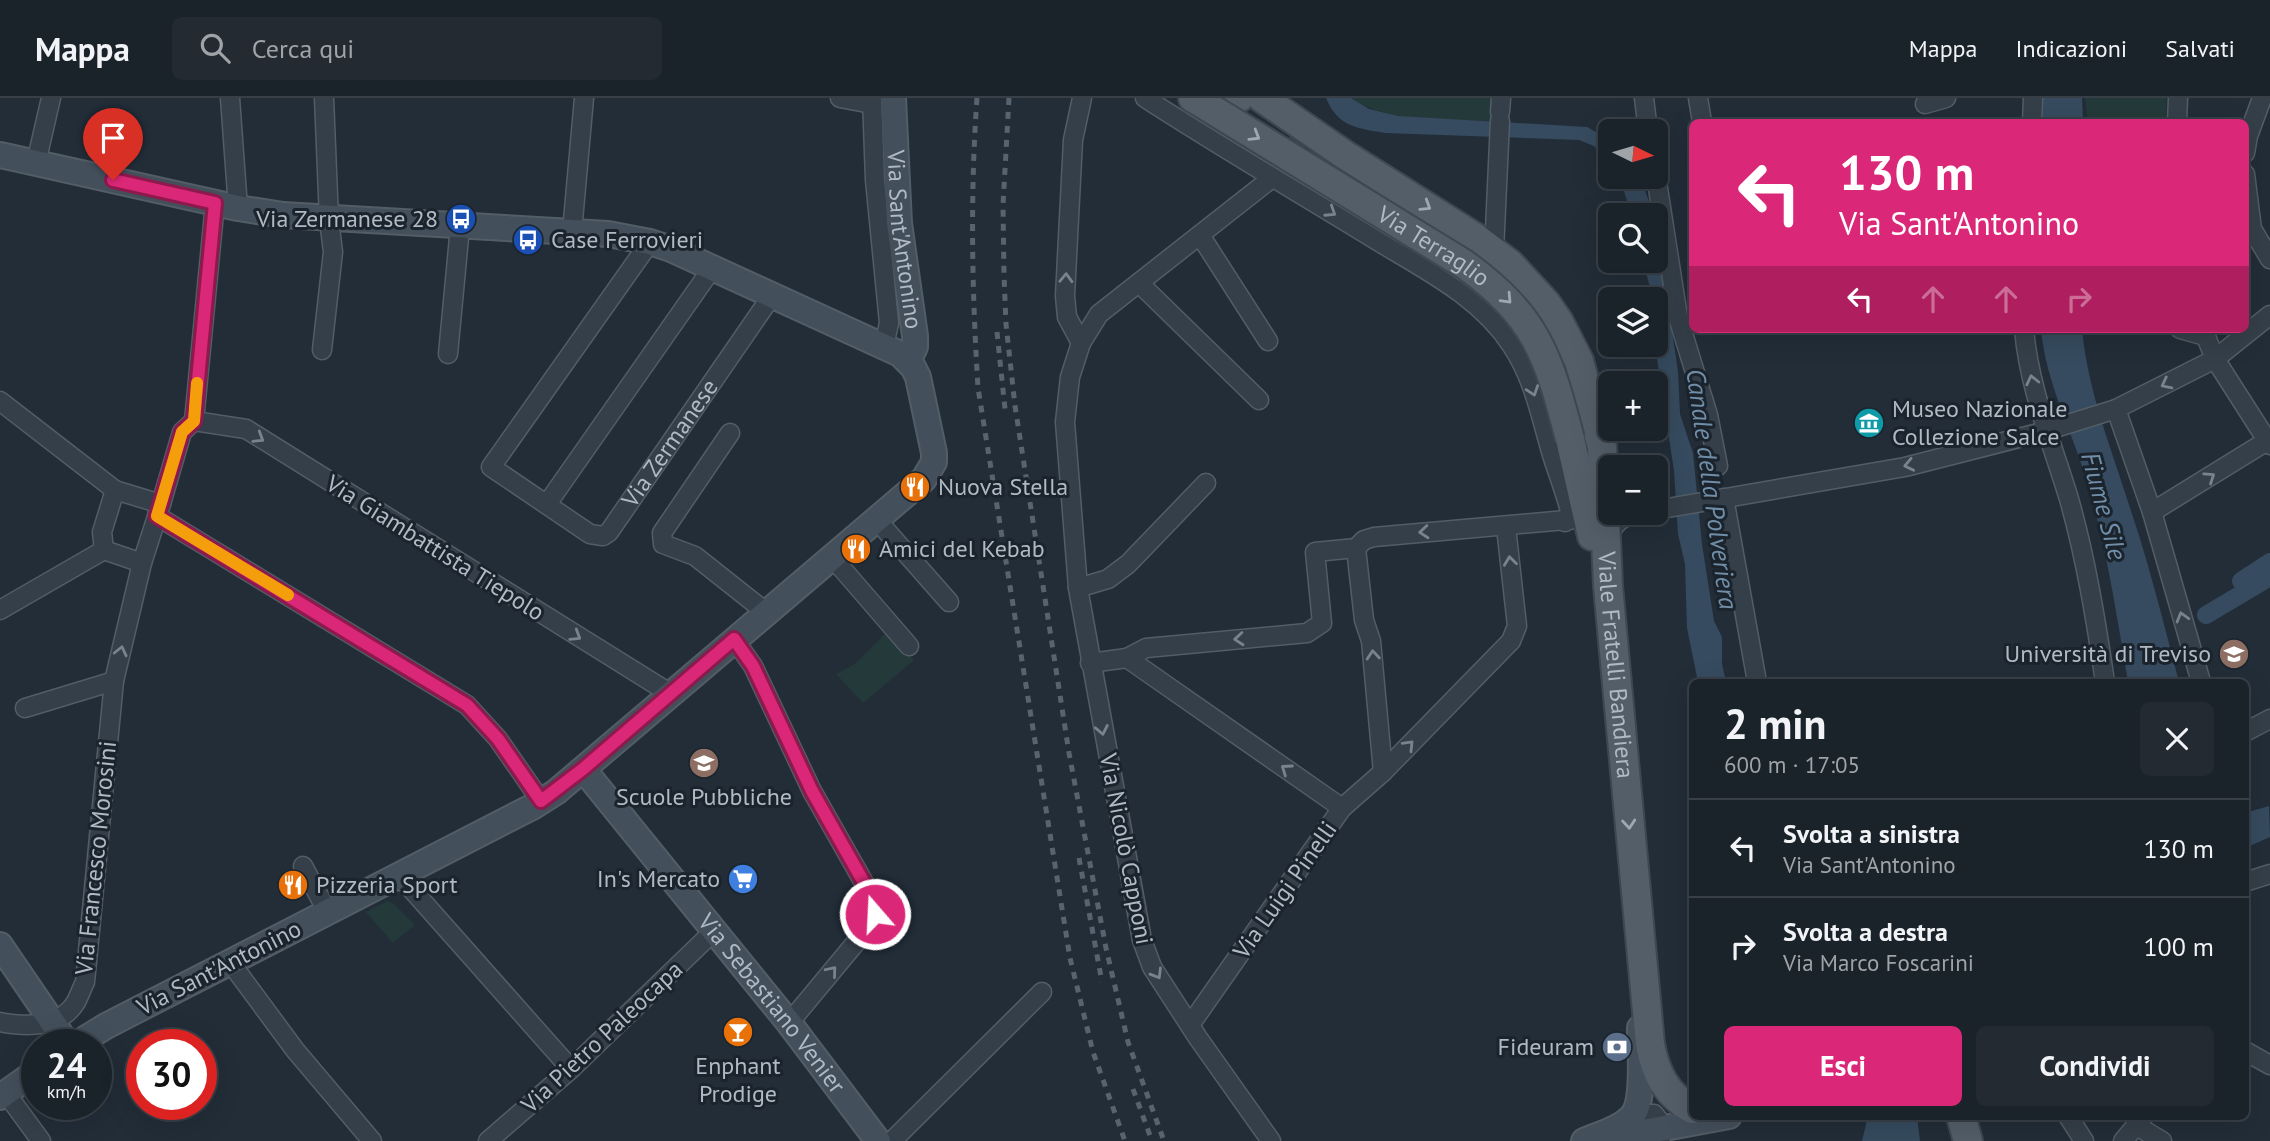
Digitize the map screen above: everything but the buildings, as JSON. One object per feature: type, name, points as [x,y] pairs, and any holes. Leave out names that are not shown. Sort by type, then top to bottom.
[{"type":"main road","points":[[1195,99],[1212,104],[1239,98]]},
{"type":"main road","name":"Viale Fratelli Bandiera","points":[[1262,98],[1494,251],[1529,283],[1546,303],[1559,322],[1578,361],[1602,447],[1608,586],[1650,1044],[1655,1068],[1672,1094],[1689,1106]]},
{"type":"main road","name":"Via Terraglio","points":[[1195,99],[1464,264],[1499,291],[1516,309],[1542,349],[1551,371],[1561,448],[1580,476],[1576,516],[1594,542],[1608,586]]},
{"type":"street","points":[[36,163],[51,98]]},
{"type":"street","points":[[227,206],[230,98]]},
{"type":"street","points":[[322,350],[333,252],[329,220],[324,98]]},
{"type":"street","points":[[572,232],[584,98]]},
{"type":"street","points":[[840,98],[879,100],[875,180],[889,323],[884,346]]},
{"type":"street","points":[[1082,98],[1073,140],[1065,296],[1067,317],[1082,343]]},
{"type":"street","points":[[1145,98],[1423,268],[1463,294],[1485,314],[1502,331],[1524,367],[1561,448],[1570,511],[1576,516]]},
{"type":"street","points":[[1644,98],[1647,119]]},
{"type":"street","points":[[1698,98],[1702,119]]},
{"type":"street","points":[[1925,104],[1946,98]]},
{"type":"street","points":[[2032,119],[2033,98]]},
{"type":"street","points":[[2177,119],[2178,98]]},
{"type":"street","name":"Via Sant'Antonino","points":[[105,1029],[541,801],[583,769],[924,479],[934,462],[933,441],[918,377],[908,361],[915,347],[913,324],[879,100]]},
{"type":"street","points":[[2249,134],[2264,104]]},
{"type":"street","points":[[1494,251],[1500,110]]},
{"type":"street","points":[[0,155],[227,206],[329,220],[608,234],[650,242],[773,294],[884,346],[908,361]]},
{"type":"street","points":[[1272,178],[1099,314],[1082,343],[1070,377],[1065,422],[1078,588],[1090,663],[1127,658],[1146,648],[1307,633],[1322,623],[1315,552],[1356,548],[1364,540],[1374,537],[1506,527],[1576,516]]},
{"type":"street","points":[[1658,189],[1678,317],[1708,415],[1718,466]]},
{"type":"street","points":[[2249,205],[2252,229],[2270,259]]},
{"type":"street","name":"Via Francesco Morosini","points":[[51,1022],[75,1003],[85,982],[114,681],[142,563],[182,432],[194,421],[227,206]]},
{"type":"street","points":[[448,355],[460,227]]},
{"type":"street","points":[[1200,234],[1268,341]]},
{"type":"street","name":"Via Zermanese","points":[[650,242],[491,467],[590,534],[603,536],[609,532],[773,294]]},
{"type":"street","points":[[547,504],[713,267]]},
{"type":"street","points":[[1139,283],[1259,400]]},
{"type":"street","points":[[2249,332],[2270,315]]},
{"type":"street","points":[[2025,333],[2029,367],[2055,428],[2094,605],[2105,679]]},
{"type":"street","points":[[2152,512],[2269,443],[2215,359],[2204,333]]},
{"type":"street","points":[[1668,507],[1905,467],[2055,428],[2110,411],[2215,359],[2248,333]]},
{"type":"street","points":[[0,401],[115,490],[159,510],[467,705],[498,739],[541,801]]},
{"type":"street","points":[[2110,411],[2152,512],[2200,679]]},
{"type":"street","name":"Via Giambattista Tiepolo","points":[[194,421],[246,429],[671,694]]},
{"type":"street","points":[[730,433],[662,533],[663,544],[695,556],[767,613]]},
{"type":"street","points":[[1078,588],[1108,579],[1128,564],[1206,483]]},
{"type":"street","points":[[104,550],[102,532],[115,490]]},
{"type":"street","points":[[1720,498],[1756,679]]},
{"type":"street","points":[[876,519],[949,601]]},
{"type":"street","points":[[1606,544],[1615,525]]},
{"type":"street","points":[[1342,808],[1383,772],[1511,641],[1517,626],[1506,527]]},
{"type":"street","points":[[1356,548],[1364,620],[1371,641],[1383,772]]},
{"type":"street","points":[[0,610],[104,550],[142,563]]},
{"type":"street","points":[[832,557],[909,646]]},
{"type":"street","points":[[734,639],[753,666],[812,791],[874,905],[872,923],[789,1023]]},
{"type":"street","name":"Via Luigi Pinelli","points":[[1127,658],[1342,808],[1190,1025]]},
{"type":"street","name":"Via Nicolò Capponi","points":[[1090,663],[1142,940],[1152,967],[1190,1025]]},
{"type":"street","points":[[25,708],[114,681]]},
{"type":"street","points":[[2249,730],[2270,719]]},
{"type":"street","name":"Via Sebastiano Venier","points":[[583,769],[789,1023],[878,1141]]},
{"type":"street","points":[[303,866],[327,911]]},
{"type":"street","points":[[399,874],[571,1069]]},
{"type":"street","points":[[2249,881],[2270,874]]},
{"type":"street","name":"Via Pietro Paleocapa","points":[[488,1141],[571,1069],[714,931]]},
{"type":"street","points":[[1640,943],[1648,1121]]},
{"type":"street","points":[[0,945],[56,1029]]},
{"type":"street","points":[[230,962],[295,1049],[372,1141]]},
{"type":"street","points":[[892,1141],[1042,992]]},
{"type":"street","points":[[0,1022],[20,1025],[51,1022]]},
{"type":"street","points":[[1190,1025],[1271,1141]]},
{"type":"street","points":[[2249,1053],[2270,1065]]},
{"type":"street","points":[[21,1082],[3,1095],[41,1141]]},
{"type":"street","points":[[1584,1141],[1612,1139],[1648,1121],[1689,1118]]},
{"type":"street","points":[[2071,1120],[2084,1141]]},
{"type":"street","points":[[2123,1141],[2141,1121],[2162,1141]]},
{"type":"green space","points":[[1351,98],[1496,98],[1495,121],[1401,116],[1365,106]]},
{"type":"green space","points":[[2085,98],[2166,98],[2166,119],[2088,119]]},
{"type":"green space","points":[[889,630],[914,660],[863,703],[836,674],[855,664]]},
{"type":"green space","points":[[388,901],[415,925],[393,943],[366,912]]},
{"type":"water","points":[[1326,98],[1351,98],[1369,109],[1398,116],[1587,127],[1598,133],[1598,150],[1579,140],[1385,133],[1350,125],[1331,108]]},
{"type":"water","points":[[2042,98],[2082,98],[2083,119],[2041,119]]},
{"type":"water","points":[[1623,189],[1644,189],[1650,203],[1628,203]]},
{"type":"water","points":[[1646,273],[1664,273],[1666,287],[1650,287]]},
{"type":"water","points":[[1668,302],[1678,372],[1680,414],[1693,453],[1702,544],[1714,621],[1722,637],[1722,664],[1725,679],[1697,679],[1687,628],[1685,564],[1678,534],[1674,471],[1668,431],[1668,371],[1659,371],[1657,357],[1668,357]]},
{"type":"water","name":"Fiume Sile","points":[[2042,333],[2082,333],[2095,399],[2157,596],[2178,679],[2127,679],[2095,512],[2083,468],[2048,370]]},
{"type":"water","points":[[2269,806],[2270,837],[2249,846],[2249,812]]},
{"type":"water","points":[[1867,1120],[1917,1120],[1920,1141],[1862,1141]]},
{"type":"waterway","points":[[2241,581],[2270,562]]},
{"type":"waterway","points":[[2206,615],[2270,577]]},
{"type":"tunnel","points":[[1272,178],[1306,129]]},
{"type":"railway","points":[[977,98],[973,243],[978,388],[1070,958],[1093,1052],[1125,1141]]},
{"type":"railway","points":[[1009,98],[1003,205],[1004,275],[1006,324],[1015,406],[1069,753],[1106,948],[1128,1042],[1164,1141]]},
{"type":"railway","points":[[997,332],[1005,409]]},
{"type":"railway","points":[[1079,858],[1102,982]]},
{"type":"railway","points":[[1133,1089],[1152,1141]]},
{"type":"slow traffic","points":[[197,383],[194,421],[182,432],[157,516],[288,595]]},
{"type":"place","name":"Via Zermanese 28","points":[[461,219]]},
{"type":"place","name":"Case Ferrovieri","points":[[528,240]]},
{"type":"place","name":"Museo Nazionale Collezione Salce","points":[[1869,423]]},
{"type":"place","name":"Nuova Stella","points":[[915,487]]},
{"type":"place","name":"Amici del Kebab","points":[[856,549]]},
{"type":"place","name":"Università di Treviso","points":[[2234,654]]},
{"type":"place","name":"Scuole Pubbliche","points":[[704,763]]},
{"type":"place","name":"In's Mercato","points":[[743,879]]},
{"type":"place","name":"Pizzeria Sport","points":[[293,885]]},
{"type":"place","name":"Enphant Prodige","points":[[738,1032]]},
{"type":"place","name":"Fideuram","points":[[1617,1047]]},
{"type":"route","points":[[113,180],[215,203],[194,421],[182,432],[157,516],[467,705],[498,739],[541,801],[556,792],[734,639],[753,666],[812,791],[867,888],[875,914]]},
{"type":"water label","name":"Canale della Polveriera","points":[[1712,489]]}]
